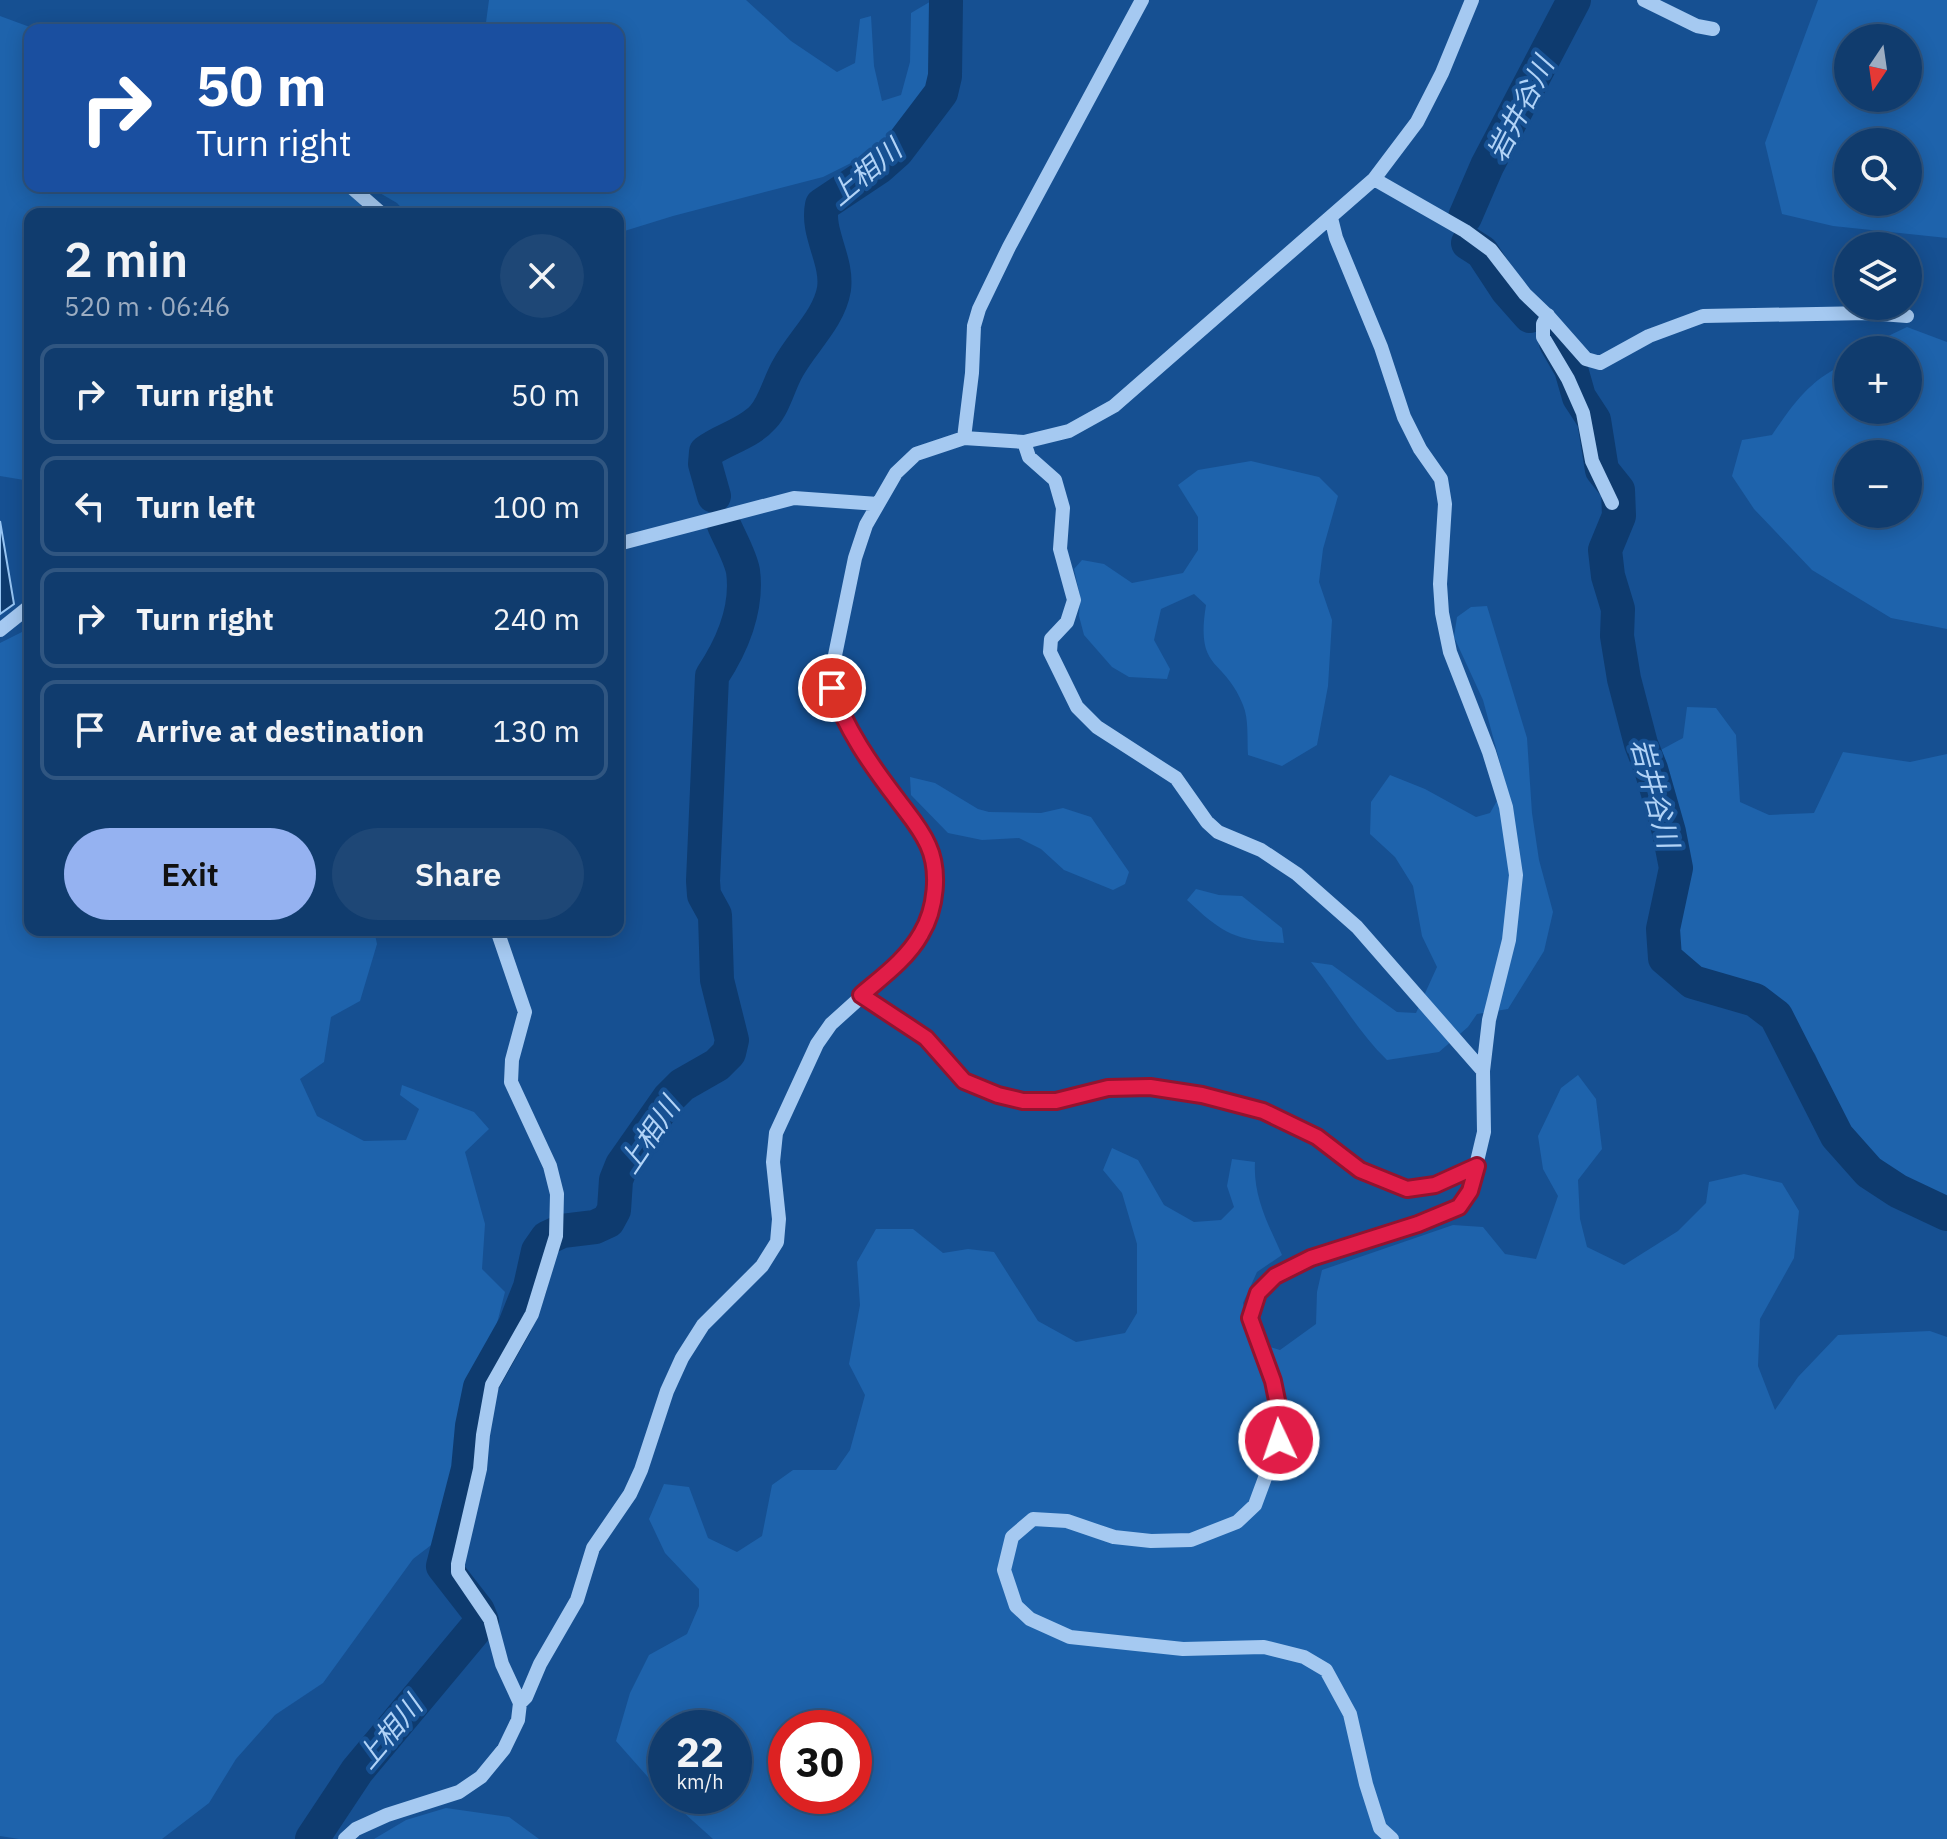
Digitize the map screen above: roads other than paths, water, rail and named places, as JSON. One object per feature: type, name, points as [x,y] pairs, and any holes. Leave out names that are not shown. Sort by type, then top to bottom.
[{"type":"street","points":[[964,438],[974,326],[979,309],[1142,0]]},
{"type":"street","points":[[520,1703],[577,1600],[593,1548],[630,1494],[682,1358],[703,1325],[762,1266],[777,1242],[779,1219],[773,1162],[776,1133],[817,1044],[831,1024],[902,960],[922,934],[932,907],[935,875],[929,847],[918,826],[841,715],[832,688],[833,665],[860,537],[878,504],[896,473],[916,454],[964,438],[1024,442],[1069,431],[1114,406],[1374,179],[1417,122],[1442,73],[1472,0]]},
{"type":"street","points":[[1644,0],[1697,26],[1713,29]]},
{"type":"street","points":[[1374,179],[1465,231],[1491,250],[1525,294],[1548,315],[1586,359],[1600,363],[1649,336],[1703,316],[1834,314]]},
{"type":"street","points":[[357,192],[375,208]]},
{"type":"street","points":[[1331,218],[1336,238],[1381,347],[1404,417],[1420,449],[1441,479],[1445,504],[1440,584],[1450,652],[1489,752],[1506,807],[1516,875],[1509,940],[1489,1020],[1483,1071],[1484,1132],[1477,1166],[1470,1191],[1459,1207],[1311,1258],[1275,1276],[1258,1293],[1250,1318],[1273,1381],[1279,1410],[1279,1440],[1255,1505],[1237,1522],[1191,1540],[1151,1541],[1114,1537],[1067,1521],[1033,1519],[1012,1537],[1004,1570],[1016,1606],[1030,1619],[1070,1637],[1183,1649],[1264,1647],[1304,1657],[1326,1670],[1350,1714],[1380,1828],[1392,1839]]},
{"type":"street","points":[[1548,315],[1543,324],[1543,337],[1583,413],[1592,461],[1612,503]]},
{"type":"street","points":[[1024,442],[1029,457],[1055,480],[1063,508],[1060,549],[1074,600],[1067,622],[1051,639],[1050,652],[1077,707],[1097,727],[1176,778],[1207,822],[1218,832],[1261,850],[1297,874],[1357,927],[1483,1071]]},
{"type":"street","points":[[624,542],[794,498],[878,504]]},
{"type":"street","points":[[0,630],[24,611]]},
{"type":"street","points":[[345,1839],[356,1829],[387,1815],[459,1792],[481,1777],[504,1749],[518,1720],[520,1703],[502,1664],[490,1619],[458,1572],[480,1469],[492,1385],[532,1314],[556,1232],[557,1194],[550,1166],[511,1082],[512,1060],[525,1012],[499,936]]},
{"type":"street","points":[[861,995],[926,1038],[964,1081],[998,1095],[1023,1101],[1056,1101],[1108,1088],[1150,1087],[1202,1095],[1263,1111],[1317,1137],[1360,1170],[1407,1189],[1435,1185],[1477,1166]]},
{"type":"waterway","name":"上相川","points":[[714,496],[705,464],[706,452],[750,428],[763,417],[788,368],[831,300],[834,278],[822,226],[822,205],[879,167],[897,151],[941,93],[945,76],[946,0]]},
{"type":"waterway","name":"岩井谷川","points":[[1465,217],[1487,166],[1574,0]]},
{"type":"waterway","name":"岩井谷川","points":[[1468,243],[1482,252],[1507,290],[1530,316]]},
{"type":"waterway","name":"岩井谷川","points":[[1556,343],[1571,369],[1579,397],[1594,420],[1602,470],[1618,490],[1619,516],[1605,550],[1608,576],[1618,609],[1617,636],[1624,679],[1669,832],[1676,868],[1663,929],[1665,958],[1693,982],[1755,1000],[1776,1016],[1837,1136],[1869,1172],[1898,1191],[1947,1214]]},
{"type":"waterway","name":"上相川","points":[[312,1839],[357,1771],[482,1621],[478,1611],[443,1566],[468,1469],[480,1387],[515,1325],[530,1287],[538,1251],[547,1238],[562,1231],[595,1227],[608,1221],[614,1210],[616,1180],[622,1165],[669,1098],[682,1085],[717,1065],[729,1053],[732,1040],[717,980],[715,915],[704,895],[703,881],[712,676],[737,626],[744,585],[742,565],[724,525]]}]
